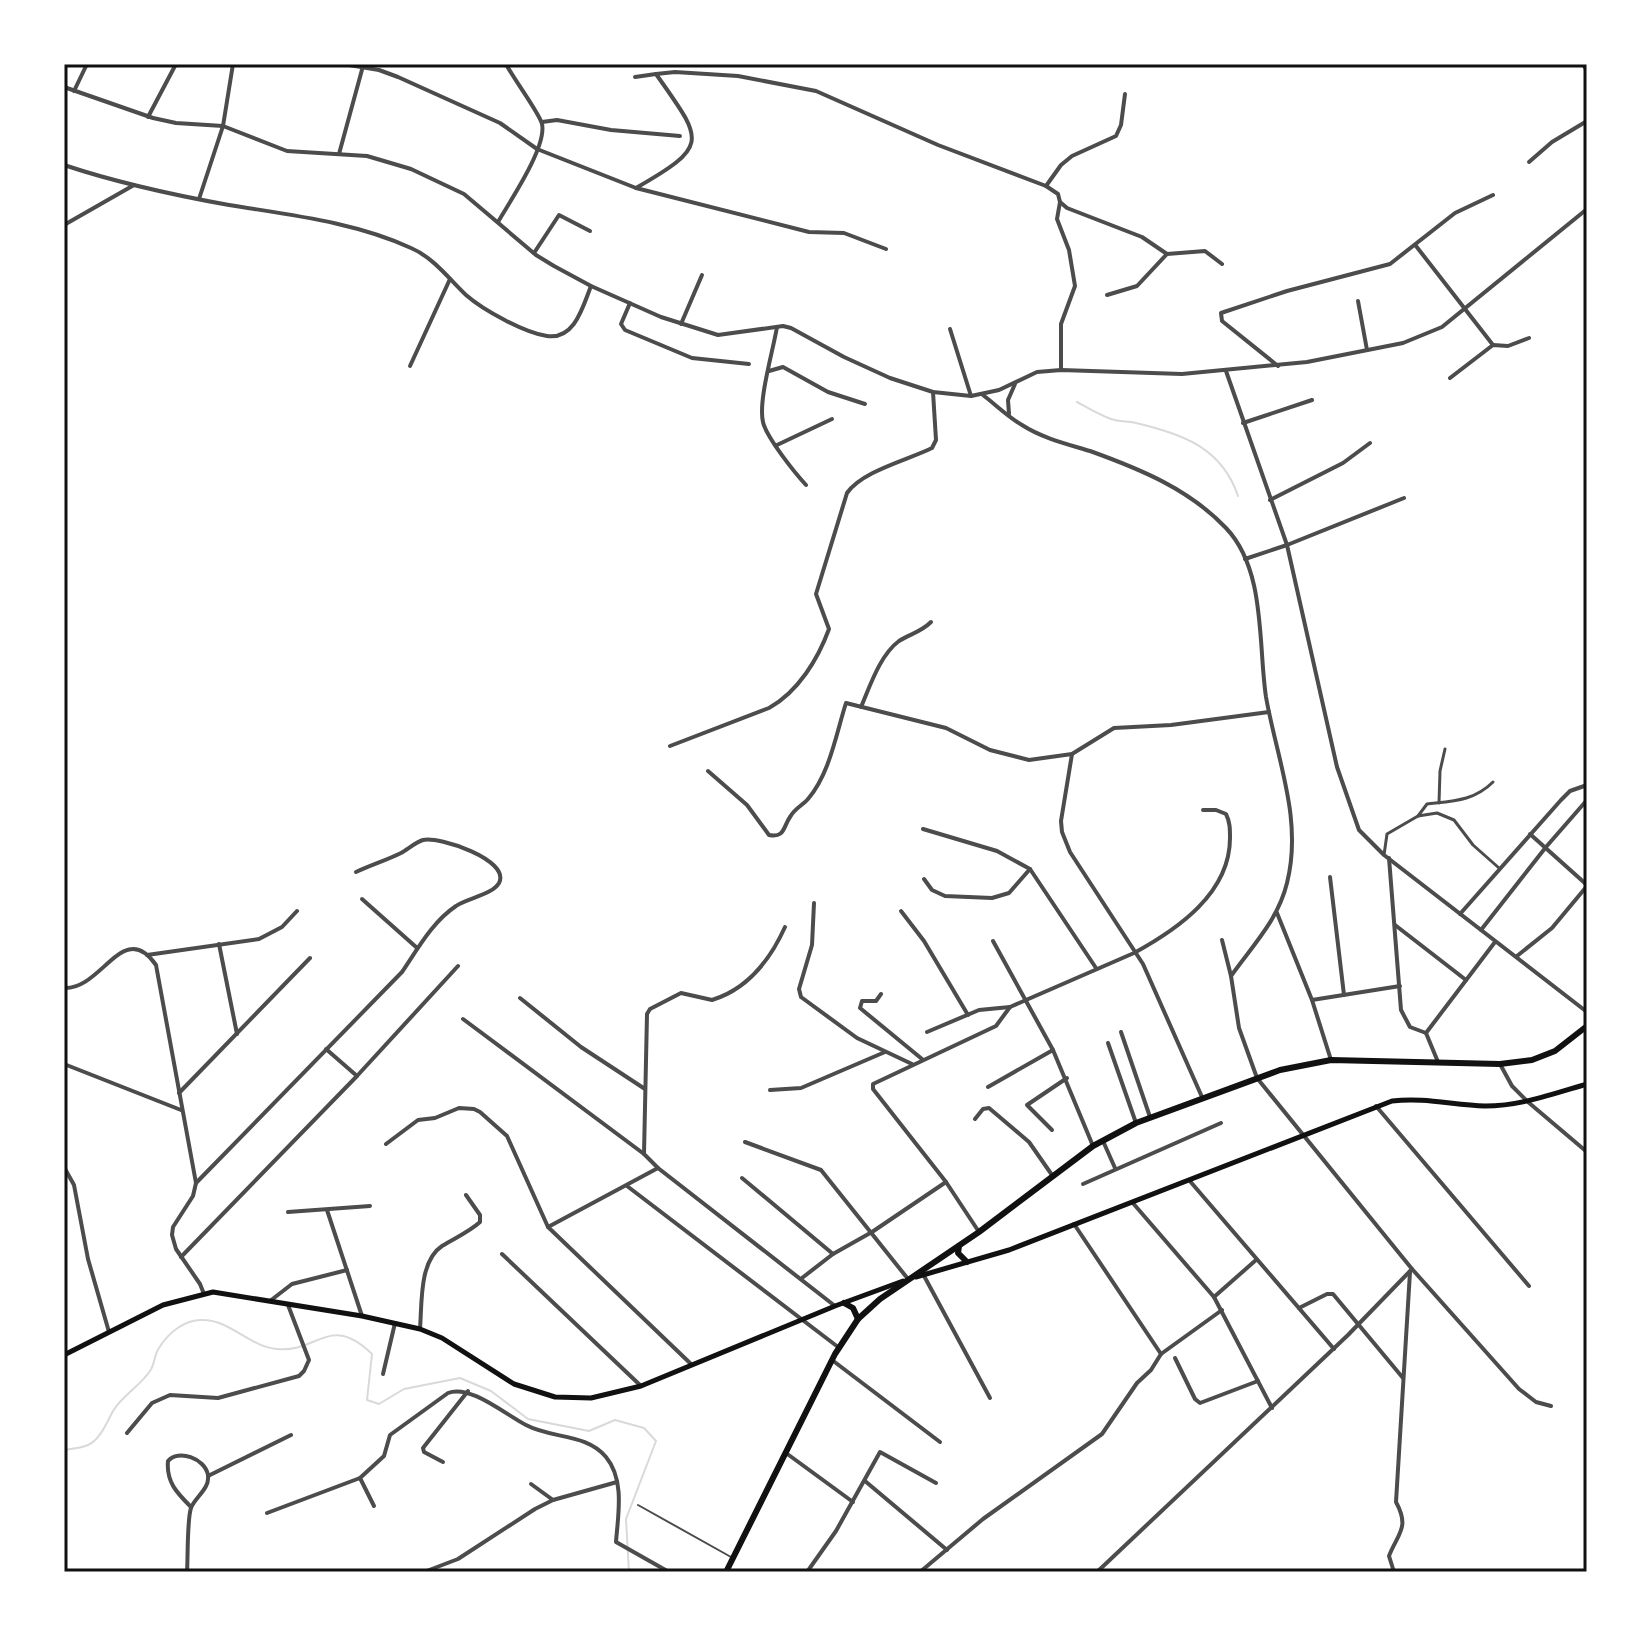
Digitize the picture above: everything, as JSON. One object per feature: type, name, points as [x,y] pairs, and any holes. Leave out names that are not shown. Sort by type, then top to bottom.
[{"type":"main road","points":[[726,1572],[832,1360],[858,1319],[880,1299],[979,1232],[1093,1146],[1150,1117],[1280,1070],[1331,1060],[1500,1064],[1532,1060],[1555,1051],[1587,1026]]},
{"type":"main road","points":[[64,1355],[163,1305],[213,1292],[362,1316],[420,1329],[442,1338],[514,1384],[555,1397],[591,1398],[641,1386],[908,1279],[1009,1250],[1376,1106],[1414,1099],[1485,1106],[1528,1102],[1587,1084]]},
{"type":"main road","points":[[959,1246],[958,1253],[967,1262]]},
{"type":"main road","points":[[844,1303],[853,1308],[858,1319]]},
{"type":"street","points":[[74,91],[87,64]]},
{"type":"street","points":[[148,117],[176,64]]},
{"type":"street","points":[[199,199],[223,126],[233,64]]},
{"type":"street","points":[[343,64],[363,66],[398,77],[500,123],[537,149],[636,188],[809,232],[844,233],[886,249]]},
{"type":"street","points":[[498,222],[537,149],[542,122],[506,64]]},
{"type":"street","points":[[1583,64],[1587,71]]},
{"type":"street","points":[[339,154],[363,66]]},
{"type":"street","points":[[635,77],[675,72],[738,76],[816,91],[938,145],[1046,186],[1058,194],[1057,219],[1069,250],[1075,286],[1061,324],[1061,370]]},
{"type":"street","points":[[636,188],[688,153],[694,135],[689,122],[656,74]]},
{"type":"street","points":[[64,87],[148,117],[176,123],[223,126],[287,151],[367,156],[423,174],[464,194],[534,253],[591,286],[681,325],[718,335],[777,327],[798,330],[844,357],[890,378],[933,392],[971,396],[1016,384],[1037,372],[1182,374],[1226,371],[1278,366],[1422,337],[1466,309],[1587,209]]},
{"type":"street","points":[[1046,186],[1061,165],[1072,156],[1116,136],[1121,125],[1125,94]]},
{"type":"street","points":[[542,122],[557,120],[611,130],[680,136]]},
{"type":"street","points":[[1529,162],[1552,142],[1585,122],[1587,130]]},
{"type":"street","points":[[64,165],[134,185],[321,220],[392,240],[425,256],[470,298],[521,328],[545,336],[554,336],[570,328],[578,319],[591,286]]},
{"type":"street","points":[[64,225],[134,185]]},
{"type":"street","points":[[1278,366],[1222,321],[1221,313],[1287,291],[1390,264],[1455,213],[1493,195]]},
{"type":"street","points":[[1060,202],[1067,208],[1142,237],[1167,254],[1205,251],[1222,264]]},
{"type":"street","points":[[534,253],[559,215],[590,231]]},
{"type":"street","points":[[1416,246],[1493,345]]},
{"type":"street","points":[[1107,295],[1137,286],[1167,254]]},
{"type":"street","points":[[681,325],[702,275]]},
{"type":"street","points":[[410,366],[450,279]]},
{"type":"street","points":[[1358,301],[1367,350]]},
{"type":"street","points":[[630,303],[621,324],[625,330],[692,358],[749,364]]},
{"type":"street","points":[[777,327],[762,419],[767,434],[806,485]]},
{"type":"street","points":[[950,329],[971,396]]},
{"type":"street","points":[[1450,378],[1493,345],[1508,346],[1529,338]]},
{"type":"street","points":[[769,371],[783,367],[828,392],[865,404]]},
{"type":"street","points":[[1226,371],[1287,545],[1337,767],[1359,830],[1386,857],[1587,1012]]},
{"type":"street","points":[[1009,416],[1008,400],[1016,384]]},
{"type":"street","points":[[670,746],[779,703],[804,677],[829,629],[816,594],[847,493],[852,485],[863,479],[932,448],[936,440],[933,392]]},
{"type":"street","points":[[983,395],[1009,416],[1042,435],[1161,480],[1192,499],[1227,529],[1245,559],[1254,590],[1269,712],[1291,809],[1291,861],[1277,913],[1231,976]]},
{"type":"street","points":[[1243,423],[1312,400]]},
{"type":"street","points":[[777,445],[832,419]]},
{"type":"street","points":[[1270,500],[1343,463],[1370,443]]},
{"type":"street","points":[[1245,559],[1404,498]]},
{"type":"street","points":[[861,707],[877,671],[894,646],[919,633],[931,622]]},
{"type":"street","points":[[708,771],[747,805],[769,835],[780,836],[791,814],[808,799],[828,763],[846,703],[946,728],[990,750],[1029,760],[1072,754],[1114,728],[1171,725],[1269,712]]},
{"type":"street","points":[[1439,803],[1440,771],[1445,749]]},
{"type":"street","points":[[1072,754],[1062,832],[1070,852],[1143,964],[1202,1097]]},
{"type":"street","points":[[1418,816],[1427,804],[1467,799],[1493,782]]},
{"type":"street","points":[[1460,914],[1570,791],[1587,785]]},
{"type":"street","points":[[1481,930],[1587,800]]},
{"type":"street","points":[[927,1032],[979,1010],[1010,1007],[1134,953],[1153,943],[1200,907],[1228,862],[1229,819],[1222,812],[1203,810]]},
{"type":"street","points":[[1438,1062],[1426,1033],[1410,1027],[1404,1020],[1386,857],[1387,834],[1418,816],[1437,813],[1454,820],[1473,845],[1499,868]]},
{"type":"street","points":[[923,829],[1003,853],[1030,869],[1096,968]]},
{"type":"street","points":[[1517,956],[1552,928],[1587,886],[1530,834]]},
{"type":"street","points":[[204,1294],[172,1241],[173,1227],[186,1210],[196,1183],[402,972],[416,947],[454,907],[495,888],[500,881],[499,868],[468,851],[422,840],[399,854],[356,872]]},
{"type":"street","points":[[924,879],[932,890],[945,896],[992,898],[1009,893],[1030,869]]},
{"type":"street","points":[[1330,877],[1344,995]]},
{"type":"street","points":[[362,899],[416,947]]},
{"type":"street","points":[[814,903],[812,945],[799,993],[807,1003],[857,1038],[912,1064]]},
{"type":"street","points":[[147,955],[259,939],[272,934],[297,911]]},
{"type":"street","points":[[901,911],[924,941],[968,1015]]},
{"type":"street","points":[[1277,913],[1312,1000],[1331,1060]]},
{"type":"street","points":[[1394,925],[1466,980]]},
{"type":"street","points":[[644,1154],[645,1020],[650,1009],[681,993],[703,999],[719,998],[765,963],[785,927]]},
{"type":"street","points":[[1222,940],[1239,1028],[1257,1078],[1305,1134],[1411,1271],[1519,1389],[1536,1402],[1551,1406]]},
{"type":"street","points":[[993,941],[1067,1078],[1093,1146]]},
{"type":"street","points":[[1426,1033],[1495,942]]},
{"type":"street","points":[[219,944],[237,1034]]},
{"type":"street","points":[[64,988],[73,989],[94,979],[114,956],[124,950],[132,949],[147,955],[156,965],[196,1183]]},
{"type":"street","points":[[179,1093],[310,958]]},
{"type":"street","points":[[181,1257],[357,1076],[458,966]]},
{"type":"street","points":[[1312,1000],[1400,986]]},
{"type":"street","points":[[881,994],[875,1001],[862,1001],[860,1008],[922,1059]]},
{"type":"street","points":[[520,998],[581,1047],[645,1089]]},
{"type":"street","points":[[979,1232],[946,1182],[889,1111],[873,1084],[996,1026],[1010,1007]]},
{"type":"street","points":[[463,1019],[644,1154],[835,1306]]},
{"type":"street","points":[[1121,1032],[1150,1117]]},
{"type":"street","points":[[1108,1043],[1136,1123]]},
{"type":"street","points":[[326,1049],[357,1076]]},
{"type":"street","points":[[988,1087],[1053,1050]]},
{"type":"street","points":[[770,1090],[801,1088],[885,1052]]},
{"type":"street","points":[[64,1064],[181,1110]]},
{"type":"street","points":[[1500,1064],[1512,1086],[1587,1152]]},
{"type":"street","points":[[1052,1130],[1027,1105],[1067,1078]]},
{"type":"street","points":[[1376,1106],[1529,1286]]},
{"type":"street","points":[[386,1144],[418,1120],[435,1118],[459,1108],[474,1109],[507,1136],[548,1227],[693,1366]]},
{"type":"street","points":[[975,1119],[983,1109],[989,1108],[1029,1142],[1052,1175]]},
{"type":"street","points":[[1083,1184],[1221,1123]]},
{"type":"street","points":[[1103,1140],[1115,1168]]},
{"type":"street","points":[[745,1142],[821,1170],[908,1279]]},
{"type":"street","points":[[64,1167],[74,1185],[88,1259],[109,1332]]},
{"type":"street","points":[[548,1227],[658,1168]]},
{"type":"street","points":[[742,1178],[833,1254]]},
{"type":"street","points":[[1189,1180],[1334,1349]]},
{"type":"street","points":[[802,1278],[833,1254],[872,1232],[946,1182]]},
{"type":"street","points":[[627,1186],[839,1348]]},
{"type":"street","points":[[420,1329],[425,1278],[432,1256],[438,1248],[480,1222],[480,1215],[466,1195]]},
{"type":"street","points":[[1132,1202],[1214,1297],[1272,1408]]},
{"type":"street","points":[[288,1212],[370,1206]]},
{"type":"street","points":[[327,1210],[362,1316]]},
{"type":"street","points":[[1074,1224],[1161,1354]]},
{"type":"street","points":[[502,1254],[641,1386]]},
{"type":"street","points":[[1214,1297],[1256,1260]]},
{"type":"street","points":[[269,1302],[292,1284],[347,1270]]},
{"type":"street","points":[[1097,1572],[1334,1349],[1411,1271]]},
{"type":"street","points":[[1394,1572],[1389,1556],[1400,1537],[1403,1521],[1396,1502],[1411,1271]]},
{"type":"street","points":[[923,1274],[990,1398]]},
{"type":"street","points":[[1298,1309],[1330,1293],[1404,1380]]},
{"type":"street","points":[[127,1433],[145,1409],[161,1398],[183,1394],[218,1398],[299,1376],[307,1366],[307,1350],[288,1304]]},
{"type":"street","points":[[920,1572],[1003,1505],[1085,1449],[1102,1434],[1161,1354],[1222,1310]]},
{"type":"street","points":[[383,1374],[395,1323]]},
{"type":"street","points":[[1175,1358],[1195,1399],[1200,1403],[1258,1381]]},
{"type":"street","points":[[832,1360],[940,1442]]},
{"type":"street","points":[[267,1513],[360,1478],[384,1456],[390,1435],[442,1396],[454,1391],[468,1391],[531,1428],[591,1444],[607,1458],[617,1482],[616,1542],[669,1572]]},
{"type":"street","points":[[443,1462],[424,1452],[423,1448],[468,1391]]},
{"type":"street","points":[[208,1476],[291,1435]]},
{"type":"street","points":[[784,1452],[853,1502]]},
{"type":"street","points":[[807,1572],[836,1531],[879,1454],[884,1453],[936,1483]]},
{"type":"street","points":[[187,1572],[191,1507],[205,1488],[208,1476],[201,1465],[185,1455],[173,1455],[168,1461],[172,1485],[191,1507]]},
{"type":"street","points":[[360,1478],[374,1506]]},
{"type":"street","points":[[865,1481],[947,1550]]},
{"type":"street","points":[[424,1572],[458,1559],[526,1513],[553,1500],[617,1482]]},
{"type":"street","points":[[531,1484],[553,1500]]},
{"type":"lane","points":[[638,1505],[733,1557]]},
{"type":"waterway","points":[[1077,402],[1111,419],[1170,432],[1199,446],[1222,466],[1238,496]]},
{"type":"waterway","points":[[64,1450],[85,1446],[96,1439],[117,1406],[150,1371],[163,1342],[172,1332],[190,1322],[213,1321],[258,1344],[277,1349],[291,1349],[334,1335],[345,1336],[372,1354],[367,1400],[379,1404],[404,1389],[460,1378],[491,1391],[528,1419],[589,1431],[615,1420],[644,1428],[656,1441],[626,1519],[629,1572]]}]
